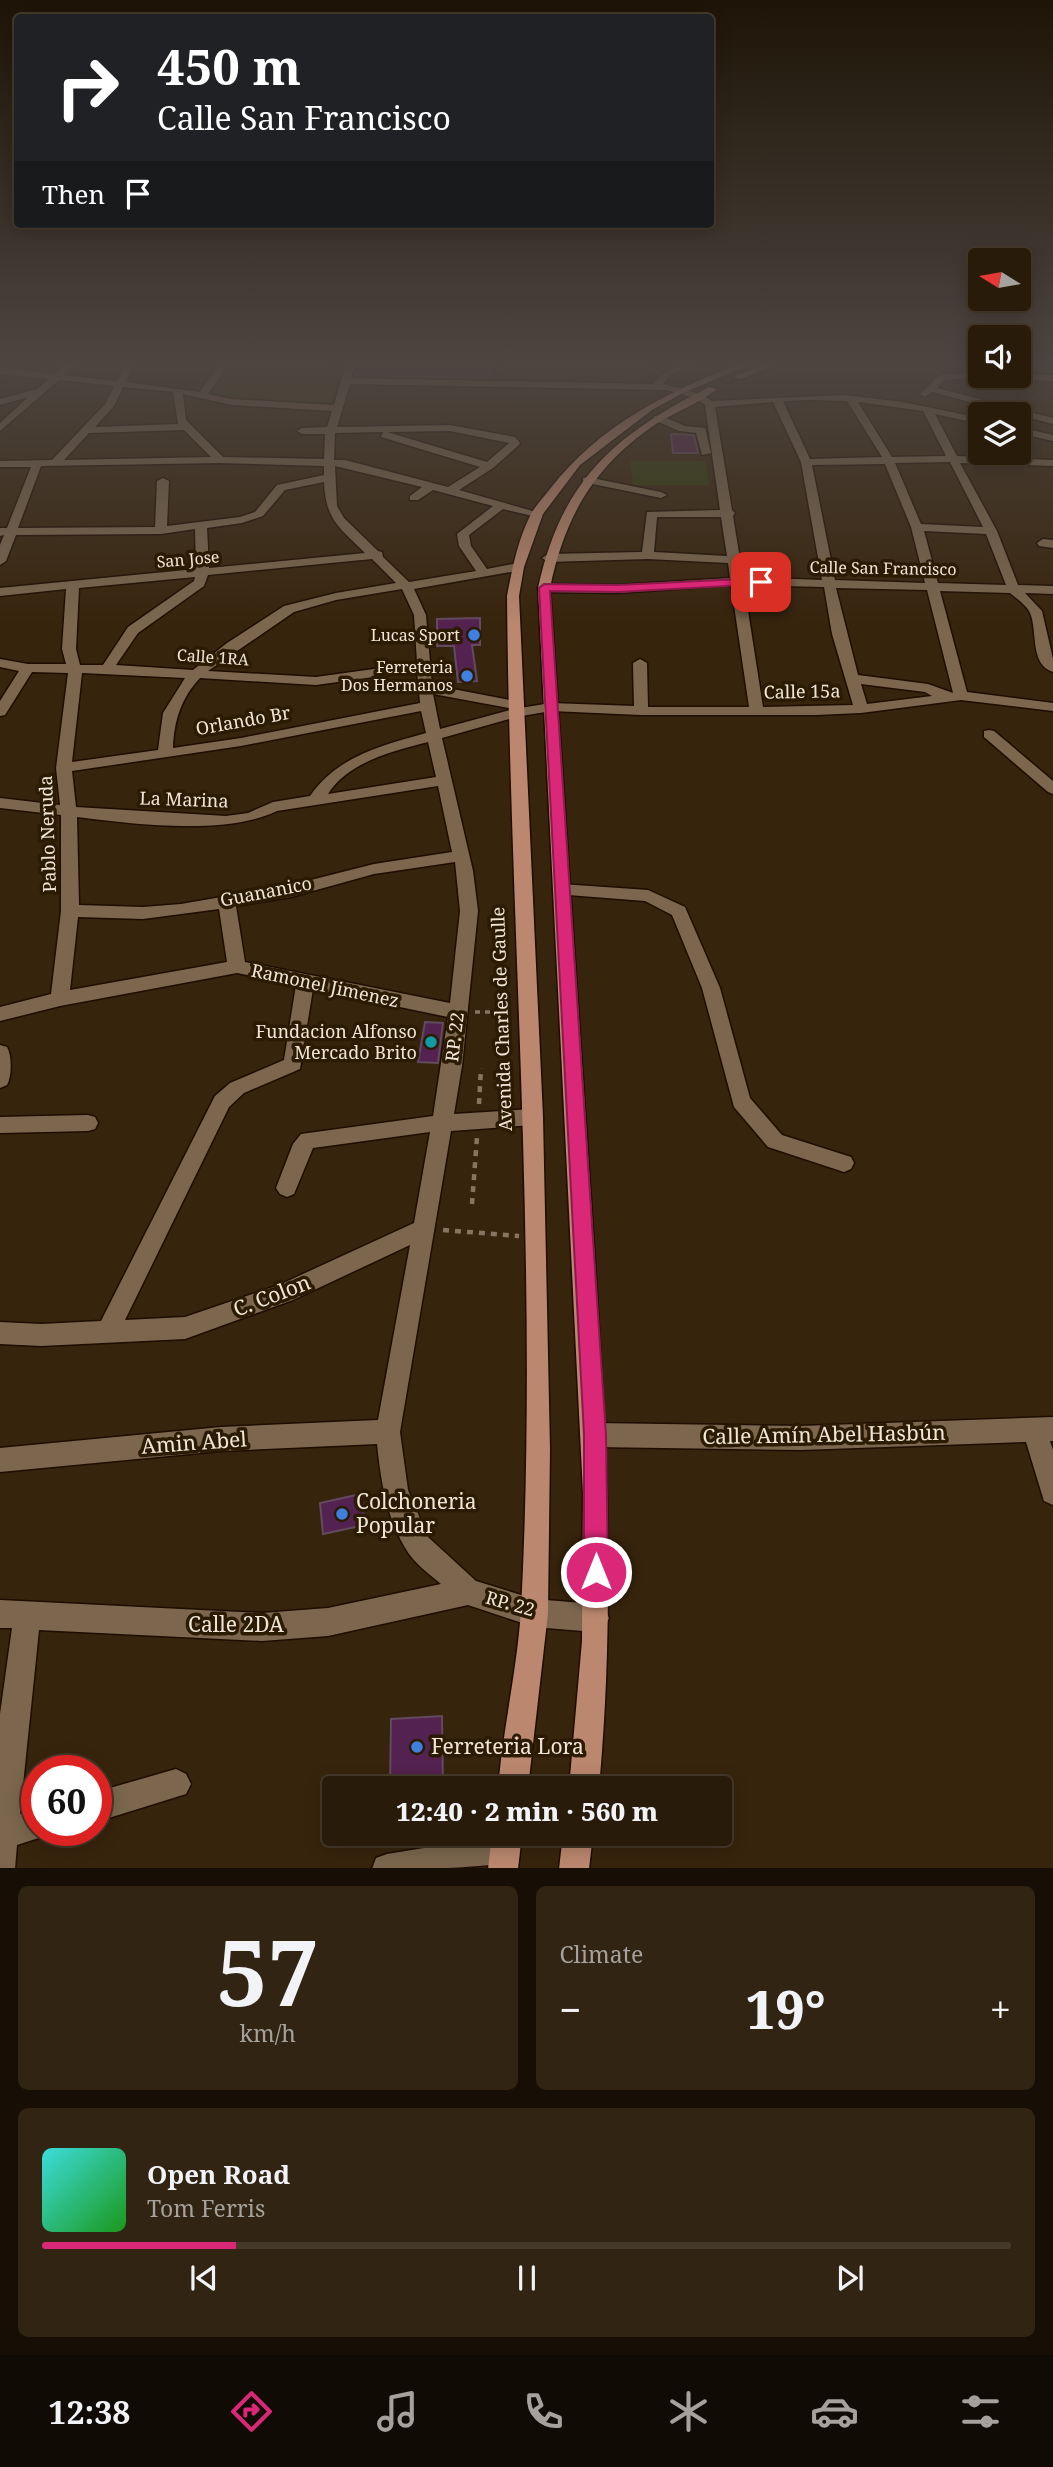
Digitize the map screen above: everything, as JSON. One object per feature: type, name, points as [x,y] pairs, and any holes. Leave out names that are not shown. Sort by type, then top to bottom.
[{"type":"main road","name":"Avenida Charles de Gaulle","points":[[514,1776],[534,1613],[538,1449],[533,1117],[515,709],[513,596],[518,567],[537,514],[576,463],[590,451]]},
{"type":"main road","name":"Avenida Charles de Gaulle","points":[[585,1776],[590,1739],[595,1618],[595,1435],[544,588],[548,558],[570,503],[587,480],[617,451]]},
{"type":"main road","points":[[574,1868],[577,1846]]},
{"type":"street","points":[[54,464],[66,451]]},
{"type":"street","points":[[211,451],[220,460]]},
{"type":"street","name":"RP. 22","points":[[330,451],[331,506],[334,515],[407,586],[421,619],[426,697],[446,780],[469,911],[442,1124],[388,1432],[395,1490],[404,1517],[419,1546],[468,1591],[534,1613],[595,1618]]},
{"type":"street","points":[[440,451],[489,466]]},
{"type":"street","points":[[450,491],[489,466],[506,451]]},
{"type":"street","points":[[711,451],[729,513],[757,712]]},
{"type":"street","points":[[801,451],[806,462],[829,585],[860,709]]},
{"type":"street","points":[[853,679],[929,688],[954,697],[935,586],[917,527],[883,451]]},
{"type":"street","points":[[949,451],[990,531],[1013,588],[1036,611],[1044,656],[1053,668]]},
{"type":"street","points":[[806,462],[953,459],[1053,463]]},
{"type":"street","points":[[0,464],[220,460],[330,470]]},
{"type":"street","points":[[6,532],[160,530],[252,517],[281,487],[345,463],[537,514]]},
{"type":"street","points":[[0,561],[6,532],[37,464]]},
{"type":"street","points":[[587,480],[661,495]]},
{"type":"street","points":[[160,530],[163,481]]},
{"type":"street","points":[[414,498],[431,486]]},
{"type":"street","points":[[485,573],[465,546],[463,534],[502,504]]},
{"type":"street","points":[[648,555],[651,514],[729,513]]},
{"type":"street","points":[[107,669],[133,631],[192,590],[203,574],[201,526]]},
{"type":"street","points":[[917,527],[990,531]]},
{"type":"street","name":"San Jose","points":[[0,592],[378,555]]},
{"type":"street","points":[[548,558],[648,555],[734,560]]},
{"type":"street","points":[[164,753],[164,727],[169,712],[194,673],[220,653],[293,607],[518,567]]},
{"type":"street","name":"Calle San Francisco","points":[[544,588],[618,589],[739,581],[1053,590]]},
{"type":"street","name":"Pablo Neruda","points":[[60,999],[69,911],[70,827],[64,768],[75,673],[69,649],[74,585]]},
{"type":"street","name":"Calle 1RA","points":[[0,663],[28,668],[107,669],[316,681],[422,666]]},
{"type":"street","points":[[640,663],[641,711]]},
{"type":"street","points":[[0,712],[28,668]]},
{"type":"street","points":[[426,697],[515,709]]},
{"type":"street","name":"Orlando Br","points":[[64,768],[241,742],[426,697]]},
{"type":"street","name":"Calle 15a","points":[[515,709],[551,707],[757,712],[860,709],[954,697],[1053,707]]},
{"type":"street","points":[[315,802],[329,780],[341,770],[388,748],[515,709]]},
{"type":"street","points":[[989,734],[1053,789]]},
{"type":"street","name":"La Marina","points":[[0,803],[67,812],[226,821],[252,817],[273,807],[446,780]]},
{"type":"street","name":"Guananico","points":[[69,911],[166,912],[291,891],[374,869],[461,856]]},
{"type":"street","points":[[561,890],[648,896],[679,911],[711,988],[741,1101],[775,1141],[844,1163]]},
{"type":"street","points":[[226,900],[237,967]]},
{"type":"street","name":"Ramonel Jimenez","points":[[0,1014],[60,999],[237,967],[458,1012]]},
{"type":"street","points":[[107,1333],[222,1102],[244,1085],[293,1065],[296,1030],[306,980]]},
{"type":"street","points":[[0,1052],[0,1080]]},
{"type":"street","points":[[287,1188],[306,1141],[442,1124],[533,1117]]},
{"type":"street","points":[[0,1125],[88,1123]]},
{"type":"street","name":"C. Colon","points":[[0,1333],[107,1333],[197,1325],[285,1293],[424,1228]]},
{"type":"street","points":[[1044,1430],[1053,1492]]},
{"type":"street","name":"Calle Amín Abel Hasbún","points":[[595,1435],[801,1438],[1044,1430]]},
{"type":"street","name":"Amin Abel","points":[[0,1460],[221,1439],[388,1432]]},
{"type":"street","name":"Calle 2DA","points":[[14,1615],[147,1624],[292,1626],[328,1622],[468,1591]]},
{"type":"street","points":[[0,1868],[10,1740],[14,1615]]},
{"type":"street","points":[[112,1802],[176,1784]]},
{"type":"street","points":[[3,1834],[21,1829]]},
{"type":"street","points":[[387,1868],[505,1851]]},
{"type":"path","points":[[458,1012],[528,1012]]},
{"type":"path","points":[[424,1228],[535,1237]]},
{"type":"green space","points":[[630,461],[705,461],[709,485],[633,485]]},
{"type":"building","points":[[673,451],[698,453],[673,453]]},
{"type":"building","points":[[480,618],[480,645],[472,645],[477,681],[458,682],[454,646],[437,646],[437,619]]},
{"type":"building","name":"Fundacion Alfonso Mercado Brito","points":[[425,1022],[443,1023],[438,1063],[418,1062]]},
{"type":"building","name":"Colchoneria Popular","points":[[361,1494],[365,1525],[323,1534],[320,1503]]},
{"type":"building","name":"Ferreteria Lora","points":[[442,1716],[443,1776],[390,1776],[391,1719]]},
{"type":"place","name":"Lucas Sport","points":[[474,635]]},
{"type":"place","name":"Ferreteria Dos Hermanos","points":[[467,676]]},
{"type":"place","name":"Fundacion Alfonso Mercado Brito","points":[[431,1042]]},
{"type":"place","name":"Colchoneria Popular","points":[[342,1514]]},
{"type":"place","name":"Ferreteria Lora","points":[[417,1747]]},
{"type":"route","points":[[596,1572],[595,1435],[544,588],[618,589],[761,582]]}]
